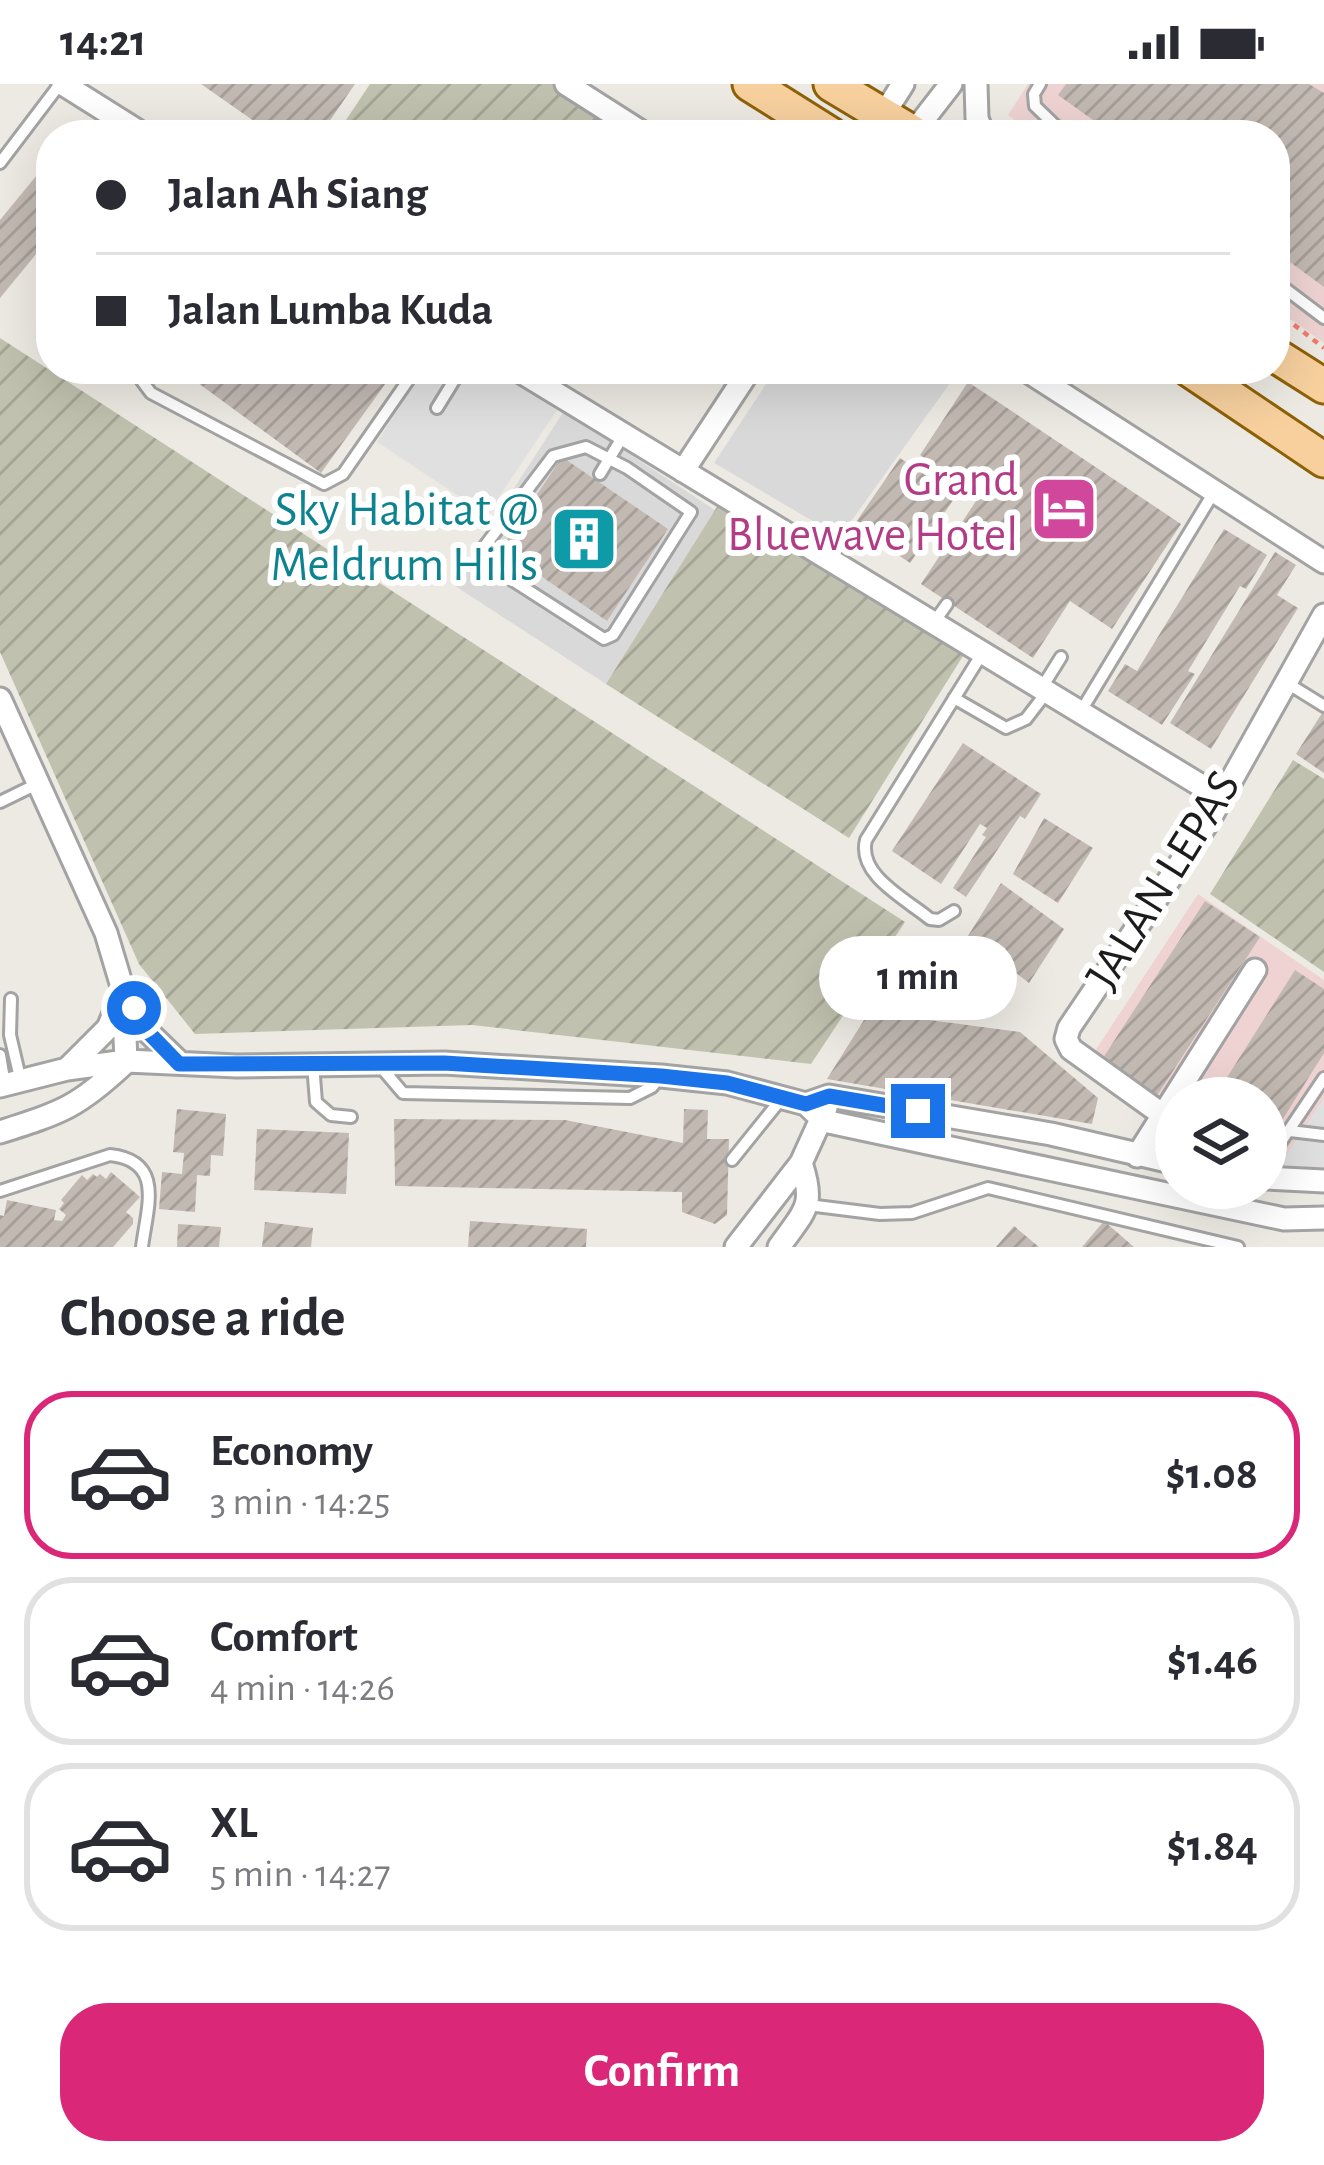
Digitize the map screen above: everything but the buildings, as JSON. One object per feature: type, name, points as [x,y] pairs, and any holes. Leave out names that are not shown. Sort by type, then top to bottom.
[{"type":"main road","points":[[750,84],[803,120]]},
{"type":"main road","points":[[831,84],[892,120]]},
{"type":"main road","points":[[1290,364],[1324,386]]},
{"type":"main road","points":[[1211,384],[1324,460]]},
{"type":"street","points":[[566,84],[622,120]]},
{"type":"street","points":[[884,115],[903,84]]},
{"type":"street","points":[[925,120],[951,84]]},
{"type":"street","points":[[976,84],[978,120]]},
{"type":"street","points":[[72,86],[122,120]]},
{"type":"street","points":[[540,384],[683,471],[941,612],[983,652],[1220,797]]},
{"type":"street","points":[[683,471],[740,384]]},
{"type":"street","points":[[1047,384],[1324,562]]},
{"type":"street","name":"JALAN LEPAS","points":[[1155,1109],[1071,1049],[1066,1039],[1069,1028],[1198,838],[1324,615]]},
{"type":"street","points":[[0,699],[106,933],[123,990],[127,1061]]},
{"type":"street","points":[[1187,1077],[1255,970]]},
{"type":"street","points":[[123,990],[147,1031],[179,1064]]},
{"type":"street","points":[[67,1069],[108,1028],[123,990]]},
{"type":"street","points":[[0,1132],[82,1102],[127,1061]]},
{"type":"street","points":[[9,1084],[67,1069],[127,1061],[378,1063],[661,1076],[727,1083],[806,1104],[824,1121],[1284,1219],[1324,1218]]},
{"type":"street","points":[[806,1104],[829,1096],[1051,1134],[1155,1159]]},
{"type":"street","points":[[736,1247],[801,1163],[824,1121],[829,1096]]},
{"type":"street","points":[[1138,1156],[1155,1128]]},
{"type":"street","points":[[779,1247],[808,1205],[811,1191],[801,1163]]},
{"type":"street","points":[[1287,1179],[1324,1181]]},
{"type":"lane","points":[[1040,84],[1035,106],[1049,120]]},
{"type":"lane","points":[[40,120],[72,86]]},
{"type":"lane","points":[[0,163],[36,124]]},
{"type":"lane","points":[[1290,292],[1324,318]]},
{"type":"lane","points":[[144,384],[151,393],[324,484],[343,474],[402,384]]},
{"type":"lane","points":[[437,408],[451,384]]},
{"type":"lane","points":[[600,474],[610,458],[632,441]]},
{"type":"lane","points":[[627,468],[632,441]]},
{"type":"lane","points":[[586,447],[627,468],[692,512],[614,635],[604,640],[482,560],[484,547],[553,456],[586,447]]},
{"type":"lane","points":[[1079,714],[1214,491]]},
{"type":"lane","points":[[954,911],[939,920],[930,919],[870,870],[863,851],[983,652]]},
{"type":"lane","points":[[954,698],[1006,728],[1026,718],[1061,657]]},
{"type":"lane","points":[[1286,683],[1324,706]]},
{"type":"lane","points":[[0,802],[39,783]]},
{"type":"lane","points":[[0,1030],[10,999],[9,1084]]},
{"type":"lane","points":[[0,1055],[9,1084]]},
{"type":"lane","points":[[313,1064],[316,1102],[332,1115],[351,1118]]},
{"type":"lane","points":[[1287,1135],[1324,1078]]},
{"type":"lane","points":[[732,1160],[782,1098]]},
{"type":"lane","points":[[1290,1131],[1324,1135]]},
{"type":"lane","points":[[0,1191],[110,1155],[125,1157],[146,1172],[149,1183],[142,1247]]},
{"type":"lane","points":[[808,1205],[911,1213],[988,1188],[1238,1247]]},
{"type":"path","points":[[1290,322],[1324,348]]},
{"type":"shaded area","points":[[370,84],[553,84],[609,120],[346,120]]},
{"type":"shaded area","points":[[1028,84],[1324,84],[1324,343],[1290,319],[1290,120],[1015,120],[1008,115]]},
{"type":"shaded area","points":[[0,338],[36,361],[36,384],[71,384],[905,922],[811,1064],[472,1025],[195,1034],[139,964],[0,652]]},
{"type":"shaded area","points":[[414,384],[518,384],[557,410],[487,515],[377,442]]},
{"type":"shaded area","points":[[766,384],[949,384],[840,537],[714,463]]},
{"type":"shaded area","points":[[564,411],[715,510],[606,684],[452,584]]},
{"type":"shaded area","points":[[720,502],[963,656],[849,838],[606,684]]},
{"type":"shaded area","points":[[1293,760],[1324,779],[1324,972],[1210,894]]},
{"type":"shaded area","points":[[1198,894],[1324,980],[1324,1174],[1287,1172],[1287,1077],[1155,1077],[1155,1118],[1082,1071]]},
{"type":"shaded area","points":[[1324,1098],[1324,1167],[1287,1166],[1287,1154]]},
{"type":"place","name":"Grand Bluewave Hotel","points":[[1064,509]]},
{"type":"place","name":"Sky Habitat @ Meldrum Hills","points":[[584,539]]},
{"type":"route","points":[[134,1008],[147,1031],[179,1064],[444,1063],[661,1076],[727,1083],[806,1104],[829,1096],[918,1111]]}]
